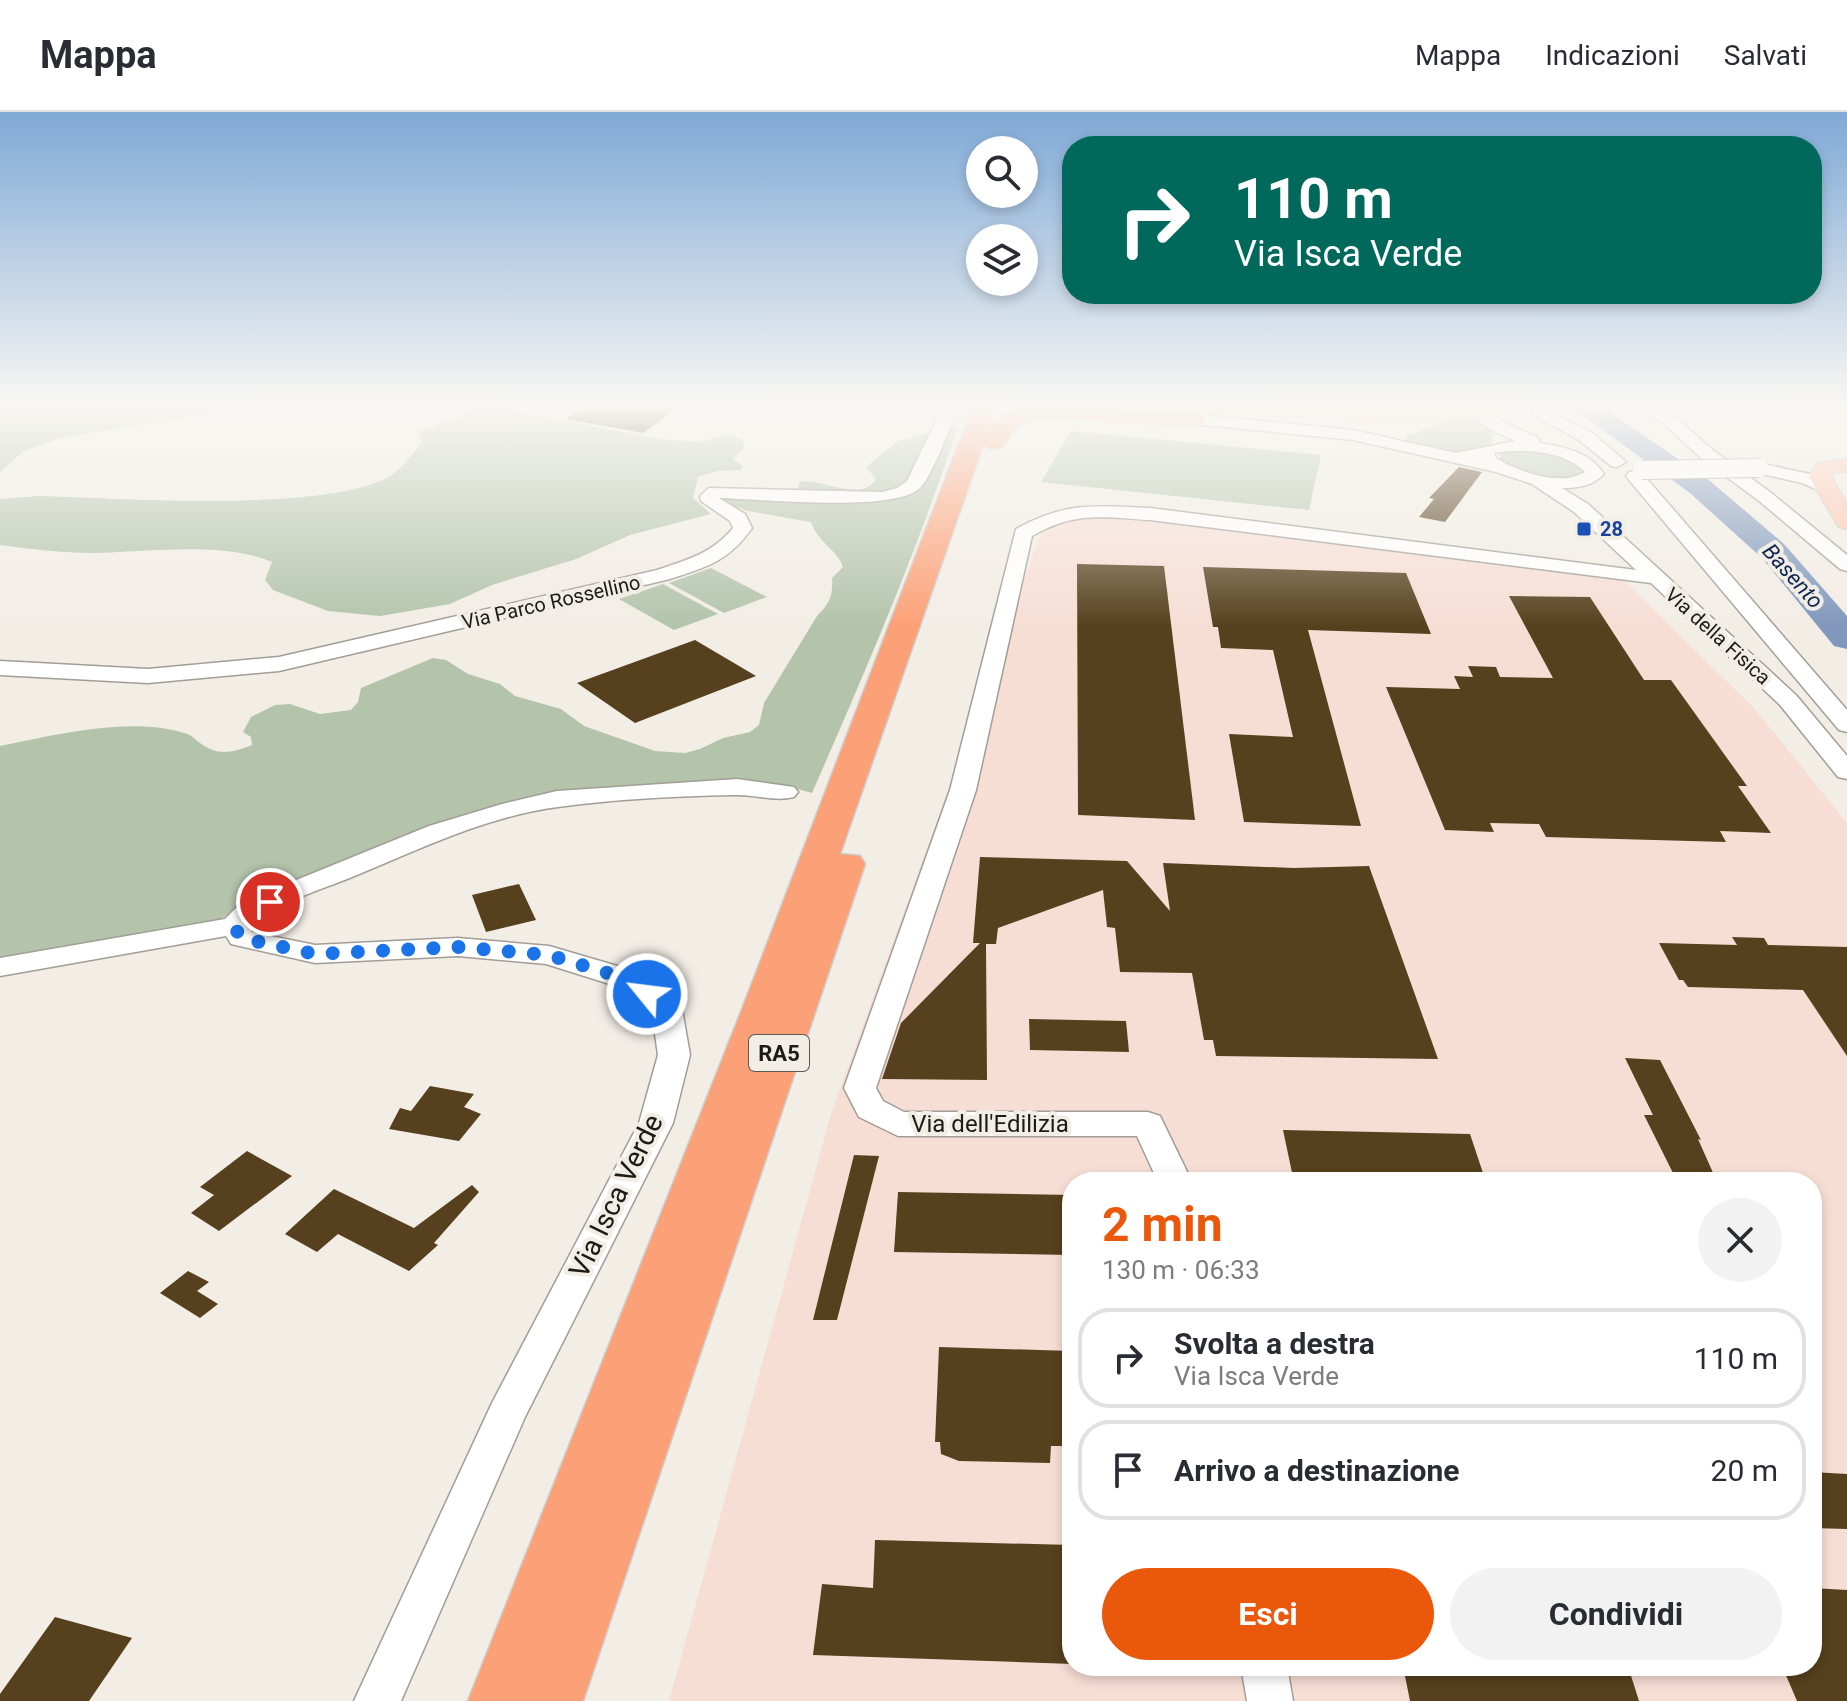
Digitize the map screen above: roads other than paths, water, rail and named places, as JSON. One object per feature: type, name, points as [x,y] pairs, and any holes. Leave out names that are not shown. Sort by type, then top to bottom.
[{"type":"highway","name":"RA5","points":[[502,1701],[763,1012],[971,478]]},
{"type":"highway","name":"RA5","points":[[549,1701],[974,478]]},
{"type":"main road","points":[[1838,479],[1847,522]]},
{"type":"street","name":"Via Parco Rossellino","points":[[0,668],[148,676],[279,664],[615,589],[704,561],[727,548],[743,528],[738,518],[710,501],[709,496],[715,492],[882,497],[903,492],[915,484],[918,478]]},
{"type":"street","points":[[1535,478],[1551,478]]},
{"type":"street","points":[[1581,508],[1586,478]]},
{"type":"street","points":[[1642,478],[1847,725]]},
{"type":"street","points":[[1740,478],[1847,565]]},
{"type":"street","points":[[1804,478],[1838,479]]},
{"type":"street","name":"Via della Fisica","points":[[1538,480],[1581,508],[1788,700],[1847,772]]},
{"type":"street","name":"Via dell'Edilizia","points":[[1170,1172],[1148,1124],[898,1124],[871,1109],[860,1088],[963,790],[1023,533],[1053,516],[1092,511],[1150,514],[1655,578]]},
{"type":"street","points":[[0,967],[234,926],[247,913],[294,891],[438,832],[511,809],[557,799],[737,787],[785,792]]},
{"type":"street","name":"Via Isca Verde","points":[[234,926],[241,938],[315,954],[458,947],[549,955],[627,979],[667,1009],[674,1055],[656,1123],[506,1415],[377,1701]]},
{"type":"street","points":[[1266,1676],[1270,1701]]},
{"type":"waterway","name":"Basento","points":[[1687,478],[1773,551],[1847,638]]},
{"type":"place","name":"28","points":[[1584,529]]}]
